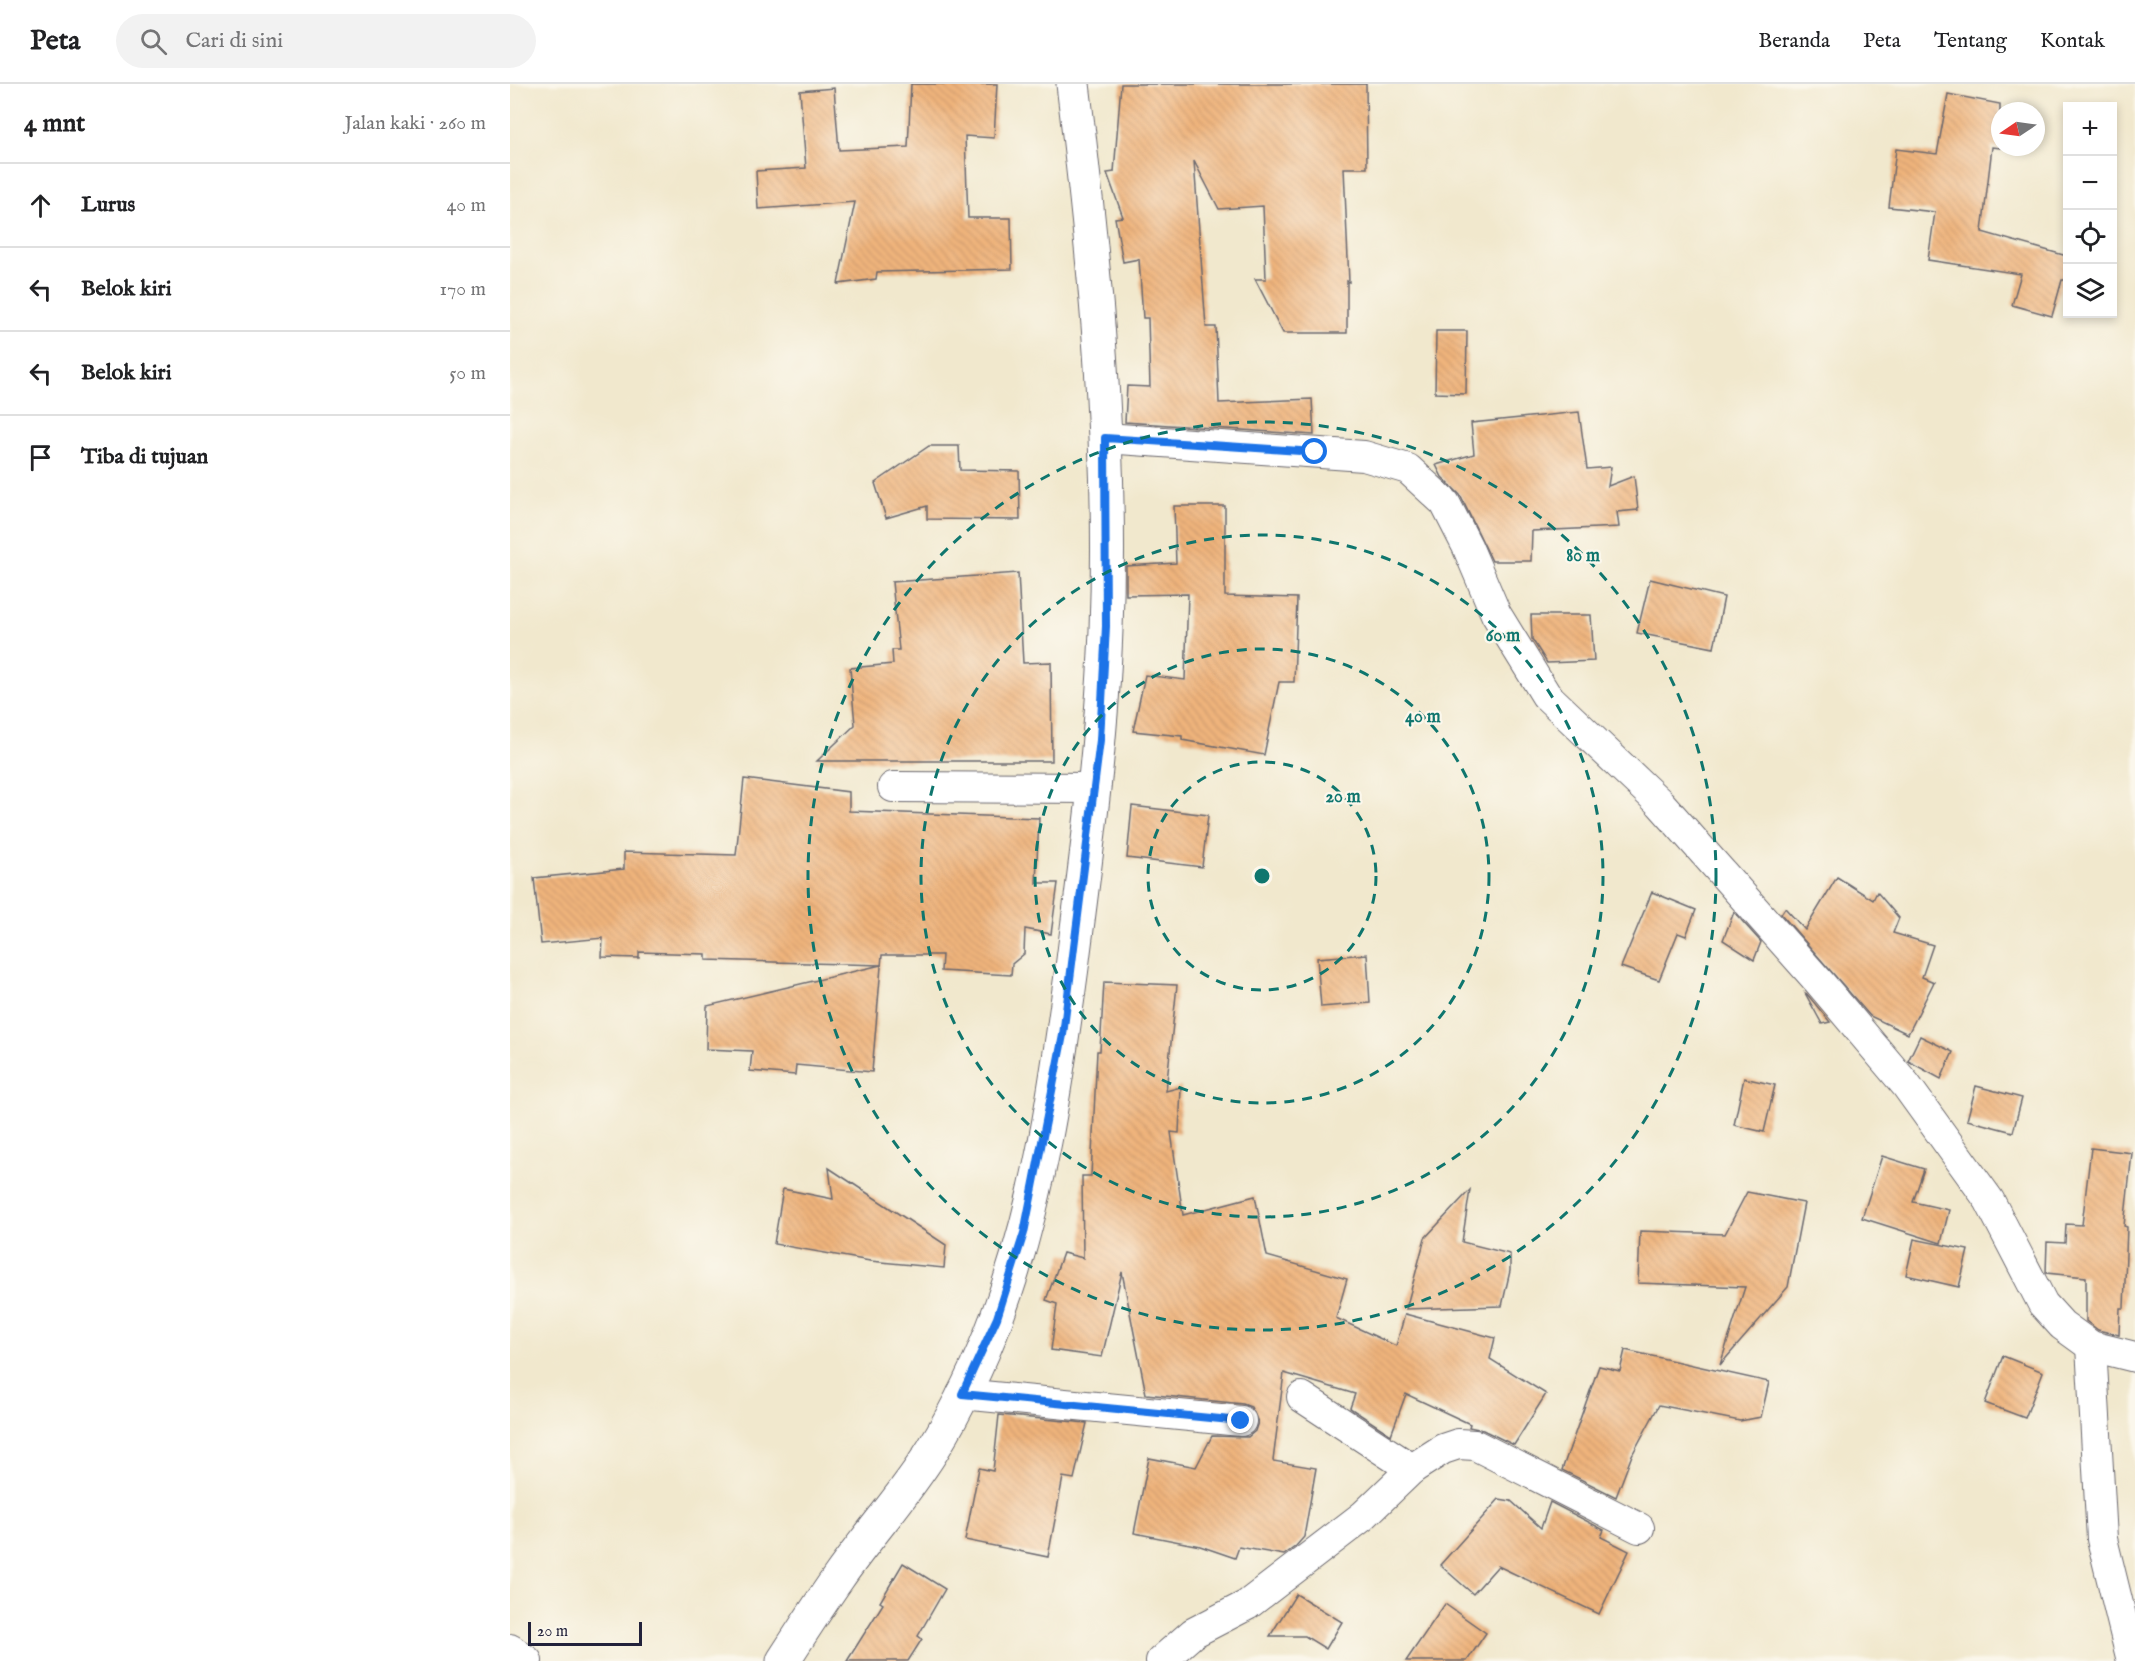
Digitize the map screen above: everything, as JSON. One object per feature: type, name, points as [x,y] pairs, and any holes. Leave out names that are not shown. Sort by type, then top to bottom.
[{"type":"street","points":[[783,1661],[839,1576],[931,1452],[962,1394],[997,1318],[1027,1222],[1063,1035],[1095,789],[1106,626],[1105,438],[1096,299],[1073,84]]},
{"type":"street","points":[[1105,438],[1364,456],[1408,469],[1445,503],[1497,614],[1546,695],[1659,803],[1820,983],[1906,1085],[1989,1200],[2043,1304],[2062,1325],[2091,1346],[2135,1357]]},
{"type":"street","points":[[892,787],[1095,789]]},
{"type":"street","points":[[2091,1346],[2102,1539],[2132,1661]]},
{"type":"street","points":[[962,1394],[1241,1421]]},
{"type":"street","points":[[1302,1397],[1412,1469]]},
{"type":"street","points":[[1161,1661],[1193,1633],[1256,1599],[1363,1516],[1412,1469],[1443,1449],[1458,1444],[1475,1445],[1639,1528]]},
{"type":"street","points":[[510,1649],[527,1661]]},
{"type":"building","points":[[911,84],[997,84],[994,138],[965,136],[968,218],[1011,218],[1012,269],[877,272],[876,279],[838,284],[855,202],[758,209],[756,171],[806,168],[800,91],[834,88],[839,150],[908,147]]},
{"type":"building","points":[[1121,84],[1366,84],[1367,168],[1344,168],[1349,282],[1347,281],[1347,333],[1283,333],[1255,279],[1266,279],[1263,206],[1219,209],[1194,161],[1206,327],[1216,327],[1219,403],[1312,399],[1314,435],[1125,422],[1127,386],[1150,387],[1148,318],[1143,318],[1139,259],[1123,262],[1115,218],[1123,217],[1107,173],[1114,172]]},
{"type":"building","points":[[1948,94],[1991,102],[1991,156],[1982,232],[2063,255],[2063,280],[2052,316],[2012,305],[2021,274],[1928,260],[1935,212],[1889,207],[1896,149],[1937,154]]},
{"type":"building","points":[[1436,331],[1467,331],[1466,394],[1435,393]]},
{"type":"building","points":[[1579,412],[1587,469],[1611,467],[1608,486],[1634,476],[1638,510],[1617,512],[1619,527],[1532,531],[1531,561],[1492,561],[1460,495],[1442,477],[1436,465],[1474,454],[1471,423]]},
{"type":"building","points":[[929,446],[959,446],[960,470],[1019,471],[1020,520],[927,519],[927,506],[886,518],[875,483]]},
{"type":"building","points":[[1174,506],[1225,506],[1225,596],[1297,598],[1294,682],[1279,682],[1264,755],[1182,740],[1182,736],[1133,731],[1145,675],[1185,680],[1188,594],[1126,595],[1126,566],[1176,563]]},
{"type":"building","points":[[1018,573],[1023,663],[1051,662],[1052,761],[817,761],[855,725],[850,668],[893,664],[892,650],[899,650],[892,582]]},
{"type":"building","points":[[1650,579],[1724,597],[1714,648],[1637,633]]},
{"type":"building","points":[[1531,615],[1591,615],[1594,661],[1547,663],[1532,639]]},
{"type":"building","points":[[744,779],[849,792],[849,811],[1039,818],[1036,883],[1058,883],[1051,934],[1025,929],[1024,954],[1012,964],[1011,975],[941,971],[942,955],[882,955],[872,1072],[796,1065],[795,1075],[750,1071],[752,1051],[706,1049],[707,1006],[881,965],[706,960],[706,954],[639,952],[639,958],[602,957],[603,938],[541,944],[534,878],[624,869],[624,852],[736,855]]},
{"type":"building","points":[[1132,806],[1208,815],[1202,867],[1127,858]]},
{"type":"building","points":[[1837,877],[1873,900],[1877,892],[1899,918],[1893,933],[1933,945],[1922,977],[1934,982],[1908,1034],[1870,1016],[1781,914],[1785,908],[1805,930]]},
{"type":"building","points":[[1652,892],[1696,910],[1686,936],[1678,933],[1659,980],[1621,967]]},
{"type":"building","points":[[1734,912],[1761,942],[1754,960],[1723,940]]},
{"type":"building","points":[[1367,954],[1370,1003],[1321,1007],[1317,958]]},
{"type":"building","points":[[1104,982],[1177,985],[1166,1091],[1181,1087],[1179,1133],[1171,1132],[1183,1215],[1255,1196],[1267,1256],[1347,1279],[1336,1318],[1396,1346],[1405,1314],[1495,1338],[1490,1359],[1546,1394],[1514,1445],[1483,1430],[1469,1427],[1470,1424],[1406,1394],[1391,1435],[1350,1408],[1355,1394],[1284,1373],[1273,1461],[1316,1468],[1304,1537],[1296,1546],[1284,1555],[1239,1547],[1235,1558],[1200,1546],[1134,1533],[1149,1458],[1196,1467],[1212,1436],[1248,1437],[1255,1431],[1258,1422],[1251,1407],[1243,1404],[1146,1394],[1122,1272],[1102,1357],[1051,1350],[1057,1304],[1046,1300],[1063,1253],[1083,1258],[1082,1176],[1091,1176],[1097,1051],[1100,1051]]},
{"type":"building","points":[[1805,993],[1807,994],[1830,1022],[1822,1024]]},
{"type":"building","points":[[1920,1036],[1953,1052],[1941,1079],[1908,1061]]},
{"type":"building","points":[[1744,1078],[1775,1085],[1764,1132],[1734,1125]]},
{"type":"building","points":[[1976,1086],[2022,1098],[2013,1132],[1967,1120]]},
{"type":"building","points":[[2091,1148],[2132,1153],[2124,1226],[2127,1227],[2124,1308],[2120,1308],[2119,1335],[2098,1330],[2086,1321],[2086,1277],[2046,1273],[2047,1242],[2065,1243],[2066,1224],[2082,1225]]},
{"type":"building","points":[[1882,1156],[1924,1169],[1913,1202],[1949,1210],[1941,1243],[1862,1218]]},
{"type":"building","points":[[829,1168],[946,1245],[944,1268],[870,1261],[774,1244],[783,1189],[833,1199]]},
{"type":"building","points":[[1470,1190],[1462,1242],[1510,1254],[1510,1271],[1502,1306],[1406,1309],[1425,1238]]},
{"type":"building","points":[[1747,1192],[1804,1203],[1788,1287],[1720,1365],[1745,1287],[1638,1283],[1640,1231],[1725,1234]]},
{"type":"building","points":[[1914,1239],[1968,1250],[1959,1287],[1906,1275]]},
{"type":"building","points":[[1625,1350],[1769,1382],[1761,1417],[1740,1421],[1659,1405],[1632,1455],[1616,1497],[1562,1470],[1599,1366],[1620,1371]]},
{"type":"building","points":[[2003,1356],[2043,1372],[2025,1418],[1985,1403]]},
{"type":"building","points":[[999,1415],[1087,1423],[1074,1479],[1063,1477],[1048,1557],[965,1540],[979,1468],[993,1471]]},
{"type":"building","points":[[1499,1499],[1511,1501],[1541,1528],[1550,1502],[1604,1530],[1601,1537],[1629,1551],[1599,1614],[1498,1566],[1473,1594],[1440,1565]]},
{"type":"building","points":[[903,1563],[945,1589],[918,1636],[922,1639],[908,1661],[847,1661],[883,1604],[880,1602]]},
{"type":"building","points":[[1296,1594],[1342,1622],[1326,1649],[1305,1636],[1270,1636]]},
{"type":"building","points":[[1445,1604],[1486,1633],[1467,1661],[1406,1661]]},
{"type":"route","points":[[1241,1421],[962,1394],[997,1318],[1024,1233],[1044,1142],[1063,1035],[1100,740],[1106,626],[1105,438],[1315,452]]}]
